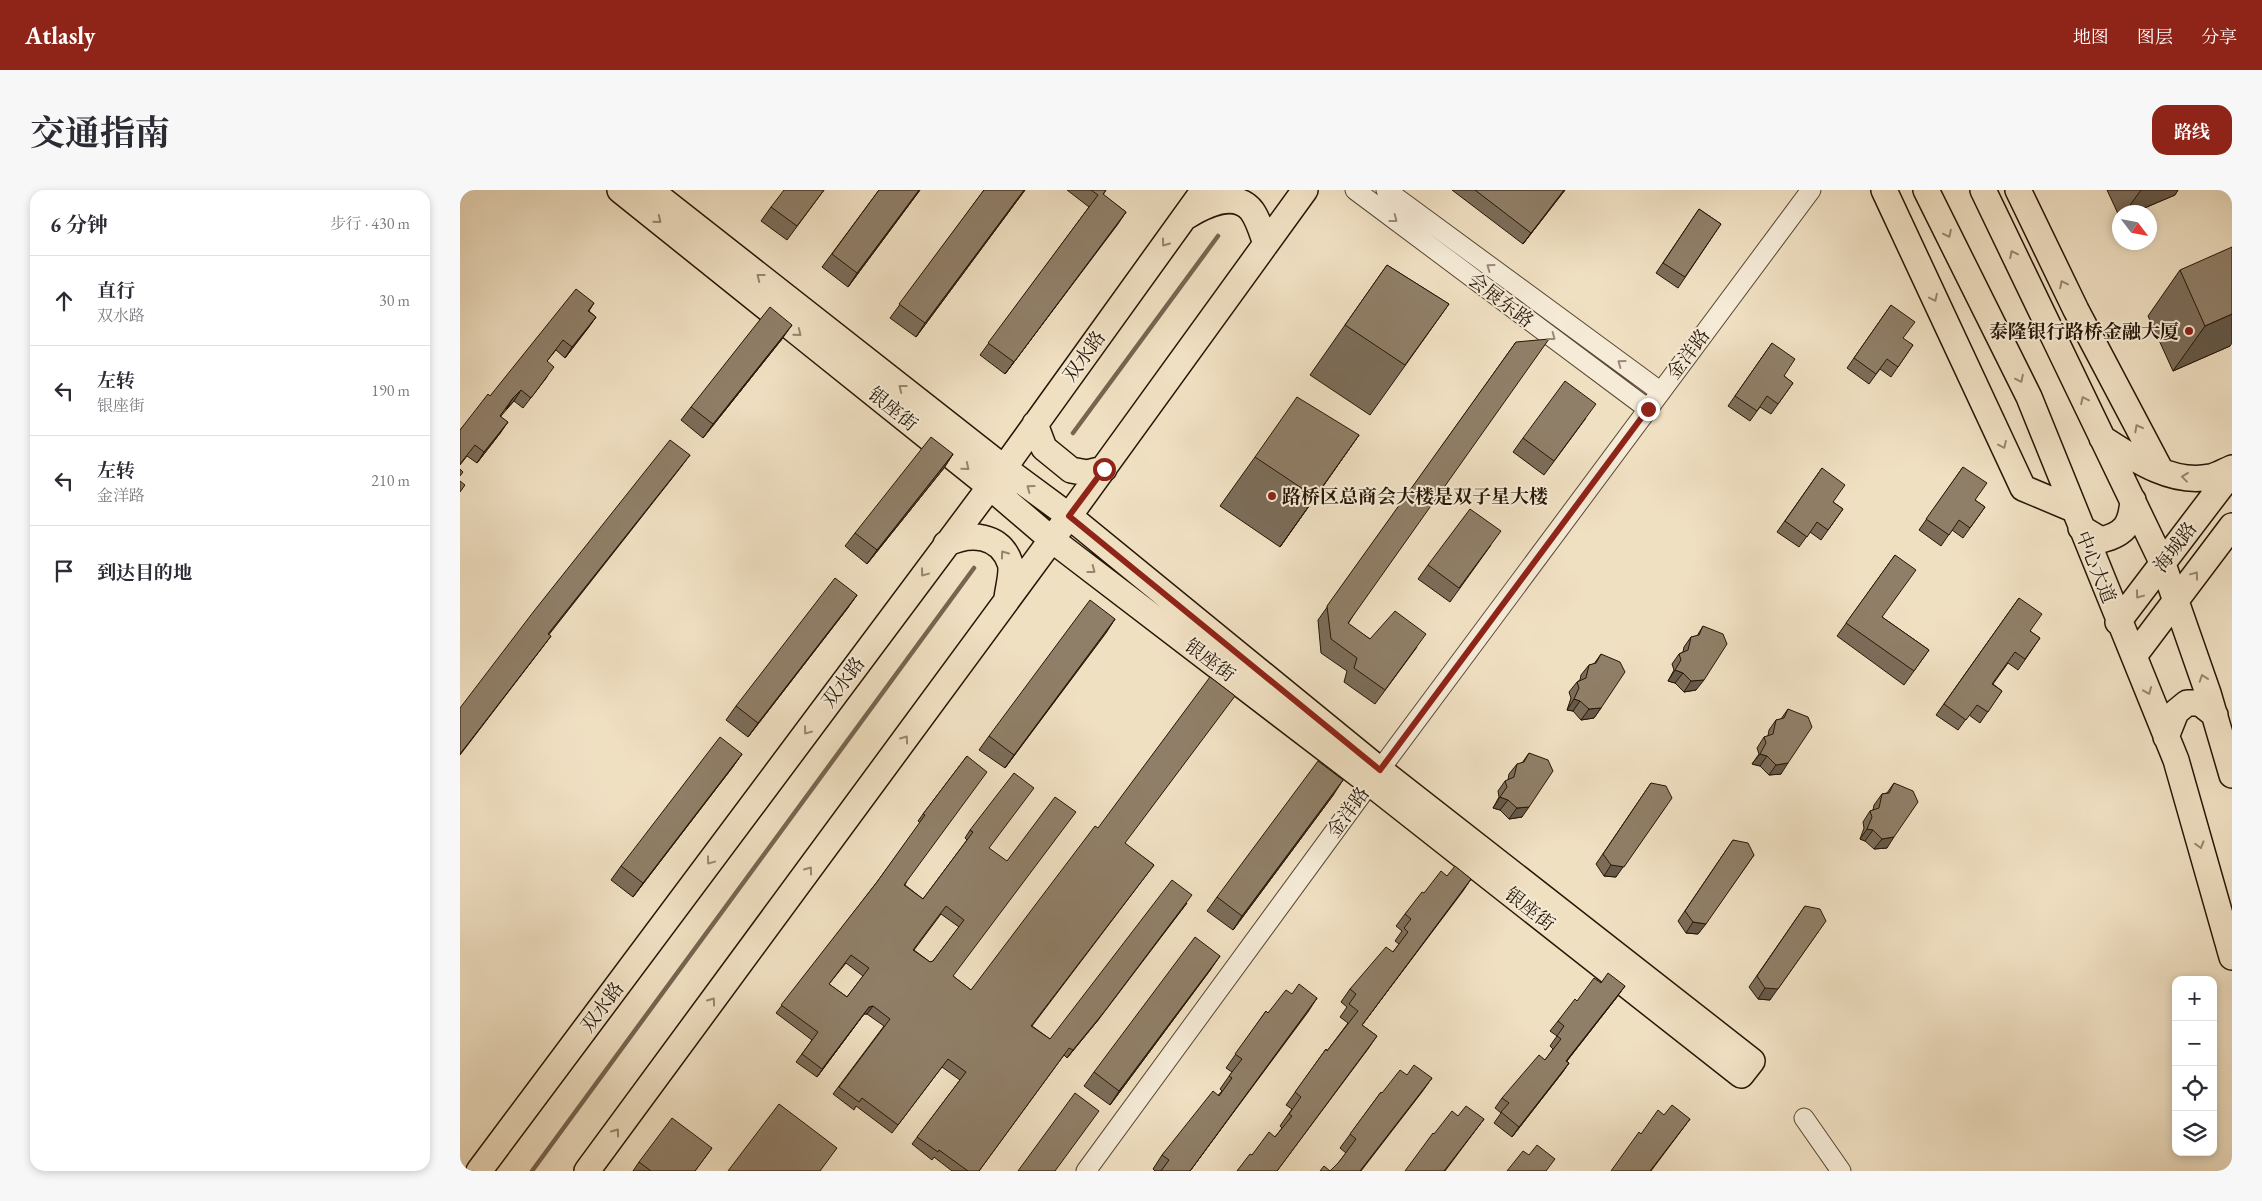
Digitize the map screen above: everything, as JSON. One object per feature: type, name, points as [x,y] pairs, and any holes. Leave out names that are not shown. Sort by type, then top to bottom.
[{"type":"main road","name":"银座街","points":[[620,190],[996,477],[1069,516],[1375,776],[1741,1075],[1752,1061],[1375,776],[1051,539],[996,477]]},
{"type":"main road","points":[[650,190],[996,477]]},
{"type":"main road","name":"双水路","points":[[479,1171],[996,477],[1204,190]]},
{"type":"main road","points":[[587,1171],[1104,469],[1305,190]]},
{"type":"main road","points":[[1884,190],[2023,488],[2077,518],[2101,540],[2119,536],[2132,518],[2132,500]]},
{"type":"main road","name":"中心大道","points":[[1926,190],[2028,397],[2118,622],[2134,656],[2176,760],[2232,957]]},
{"type":"main road","points":[[1982,190],[2163,564],[2177,600],[2215,715],[2232,775]]},
{"type":"main road","points":[[2018,190],[2076,310],[2161,471]]},
{"type":"main road","points":[[1181,220],[1216,201],[1234,200],[1250,209],[1266,244]]},
{"type":"main road","points":[[1035,424],[1044,448],[1071,470],[1087,473],[1104,469]]},
{"type":"main road","points":[[2102,438],[2129,456],[2161,471],[2184,478],[2211,477],[2232,470]]},
{"type":"main road","name":"海城路","points":[[2118,622],[2232,470]]},
{"type":"main road","name":"海城路","points":[[2134,656],[2232,526]]},
{"type":"main road","points":[[946,544],[960,537],[986,538],[1003,550],[1011,565],[1007,600]]},
{"type":"main road","points":[[2166,737],[2176,712],[2187,702],[2200,703],[2215,715]]},
{"type":"street","name":"会展东路","points":[[1355,190],[1648,409]]},
{"type":"street","name":"会展东路","points":[[1386,190],[1660,392]]},
{"type":"street","name":"金洋路","points":[[1086,1171],[1375,776],[1810,190]]},
{"type":"street","points":[[1804,1118],[1842,1171]]},
{"type":"building","points":[[784,190],[824,190],[797,226],[771,207]]},
{"type":"building","points":[[879,190],[919,190],[857,273],[832,254]]},
{"type":"building","points":[[984,190],[1024,190],[925,323],[899,304]]},
{"type":"building","points":[[1091,190],[1106,190],[1103,194],[1126,212],[1014,362],[988,343],[1098,195]]},
{"type":"building","points":[[1475,190],[1564,190],[1531,233]]},
{"type":"building","points":[[1699,209],[1721,224],[1685,277],[1663,263]]},
{"type":"building","points":[[2232,247],[2232,314],[2205,326],[2180,270]]},
{"type":"building","points":[[1387,265],[1449,304],[1405,365],[1345,325]]},
{"type":"building","points":[[576,289],[594,303],[588,311],[596,317],[572,347],[563,340],[547,361],[554,367],[531,398],[521,390],[513,398],[500,416],[508,422],[484,452],[475,445],[460,464],[460,430],[488,394],[490,396]]},
{"type":"building","points":[[1891,305],[1915,322],[1903,338],[1913,345],[1898,367],[1887,359],[1876,374],[1854,358]]},
{"type":"building","points":[[770,307],[792,325],[713,424],[691,407]]},
{"type":"building","points":[[1549,339],[1348,623],[1370,639],[1395,611],[1426,634],[1385,690],[1354,668],[1357,658],[1331,639],[1327,606],[1516,342]]},
{"type":"building","points":[[1772,343],[1795,359],[1784,376],[1793,383],[1778,404],[1767,396],[1757,411],[1735,396]]},
{"type":"building","points":[[1565,381],[1596,404],[1554,461],[1523,438]]},
{"type":"building","points":[[1297,397],[1359,435],[1315,497],[1255,457]]},
{"type":"building","points":[[931,437],[953,454],[877,550],[855,533]]},
{"type":"building","points":[[670,440],[690,455],[548,634],[551,636],[460,754],[460,708],[534,611]]},
{"type":"building","points":[[1963,467],[1987,483],[1975,500],[1985,507],[1970,528],[1959,520],[1949,535],[1926,519]]},
{"type":"building","points":[[1822,468],[1845,485],[1833,502],[1843,509],[1828,530],[1817,522],[1807,537],[1785,521]]},
{"type":"building","points":[[460,481],[465,485],[460,492]]},
{"type":"building","points":[[1470,509],[1501,531],[1459,588],[1428,565]]},
{"type":"building","points":[[1895,555],[1916,570],[1882,617],[1929,650],[1914,671],[1846,623]]},
{"type":"building","points":[[835,578],[857,595],[758,723],[736,706]]},
{"type":"building","points":[[2019,598],[2042,614],[2030,631],[2040,638],[2025,659],[2015,652],[1992,684],[2002,691],[1988,712],[1977,705],[1966,720],[1944,704]]},
{"type":"building","points":[[1090,600],[1115,619],[1014,755],[989,736]]},
{"type":"building","points":[[1703,626],[1723,634],[1727,644],[1704,680],[1691,681],[1683,673],[1675,670],[1681,660],[1679,654],[1688,650],[1691,637],[1699,635]]},
{"type":"building","points":[[1601,654],[1620,662],[1625,672],[1601,708],[1589,709],[1580,701],[1574,699],[1579,688],[1577,682],[1586,678],[1589,665],[1596,663]]},
{"type":"building","points":[[1210,677],[1235,696],[1125,843],[1154,865],[1031,1026],[1050,1039],[1172,880],[1192,895],[1104,1012],[1073,1050],[1069,1048],[979,1171],[968,1171],[917,1137],[966,1072],[948,1059],[898,1125],[862,1098],[859,1102],[839,1087],[890,1019],[873,1006],[869,1007],[822,1069],[802,1054],[818,1032],[781,1005],[877,882],[925,815],[923,814],[967,756],[987,772],[904,885],[923,899],[973,832],[970,830],[1014,773],[1034,788],[989,848],[1007,861],[1055,797],[1076,812],[953,976],[971,990],[1095,826],[1098,828]],"holes":[[[946,906],[964,920],[933,961],[930,962],[913,950]],[[851,955],[869,968],[847,997],[829,984]]]},
{"type":"building","points":[[1788,709],[1808,717],[1812,727],[1788,763],[1776,765],[1767,756],[1760,754],[1766,743],[1764,737],[1773,734],[1776,720],[1784,718]]},
{"type":"building","points":[[720,737],[742,754],[643,883],[621,866]]},
{"type":"building","points":[[1529,753],[1548,760],[1553,771],[1529,807],[1517,808],[1508,800],[1500,797],[1507,787],[1505,781],[1514,777],[1517,764],[1524,762]]},
{"type":"building","points":[[1318,761],[1343,780],[1242,916],[1217,897]]},
{"type":"building","points":[[1651,783],[1666,786],[1672,798],[1624,867],[1611,865],[1603,854]]},
{"type":"building","points":[[1894,783],[1913,791],[1918,802],[1894,837],[1882,839],[1873,830],[1867,829],[1872,817],[1870,811],[1879,808],[1882,794],[1889,793]]},
{"type":"building","points":[[1733,840],[1748,843],[1754,855],[1706,924],[1693,922],[1685,911]]},
{"type":"building","points":[[1455,866],[1471,879],[1362,1025],[1377,1036],[1277,1171],[1237,1171],[1269,1132],[1275,1137],[1292,1116],[1289,1114],[1301,1097],[1295,1092],[1326,1049],[1327,1051],[1358,1011],[1349,1004],[1356,994],[1350,989],[1386,947],[1393,952],[1408,932],[1404,928],[1411,919],[1405,914],[1441,871],[1447,876]]},
{"type":"building","points":[[1805,906],[1820,909],[1826,921],[1778,989],[1765,988],[1757,976]]},
{"type":"building","points":[[1195,937],[1220,956],[1119,1091],[1094,1072]]},
{"type":"building","points":[[1608,973],[1625,986],[1566,1061],[1569,1063],[1519,1127],[1501,1112],[1509,1103],[1502,1098],[1539,1055],[1545,1060],[1561,1039],[1557,1036],[1564,1026],[1558,1021],[1575,999],[1577,1001],[1594,978],[1601,983]]},
{"type":"building","points":[[1299,984],[1317,998],[1190,1171],[1161,1171],[1169,1160],[1162,1155],[1213,1091],[1219,1096],[1232,1078],[1229,1076],[1242,1059],[1235,1054],[1266,1011],[1268,1013],[1286,990],[1292,994]]},
{"type":"building","points":[[1414,1065],[1432,1078],[1360,1171],[1330,1171],[1356,1139],[1350,1134],[1381,1092],[1400,1070],[1407,1075]]},
{"type":"building","points":[[1075,1093],[1099,1111],[1055,1171],[1018,1171]]},
{"type":"building","points":[[779,1104],[837,1148],[820,1171],[728,1171]]},
{"type":"building","points":[[1672,1105],[1690,1119],[1650,1171],[1611,1171],[1639,1132],[1641,1134],[1658,1110],[1664,1115]]},
{"type":"building","points":[[1466,1106],[1484,1119],[1444,1171],[1405,1171],[1452,1111],[1458,1116]]},
{"type":"building","points":[[672,1118],[712,1148],[695,1171],[651,1171],[639,1162]]},
{"type":"building","points":[[1537,1145],[1555,1159],[1546,1171],[1507,1171],[1523,1151],[1529,1155]]},
{"type":"building","points":[[1324,1166],[1330,1171],[1320,1171]]},
{"type":"waterway","points":[[1073,433],[1218,236]]},
{"type":"waterway","points":[[532,1171],[974,568]]},
{"type":"place","name":"泰隆银行路桥金融大厦","points":[[2189,331]]},
{"type":"place","name":"路桥区总商会大楼是双子星大楼","points":[[1272,496]]},
{"type":"route","points":[[1104,469],[1069,516],[1380,770],[1648,409]]}]
